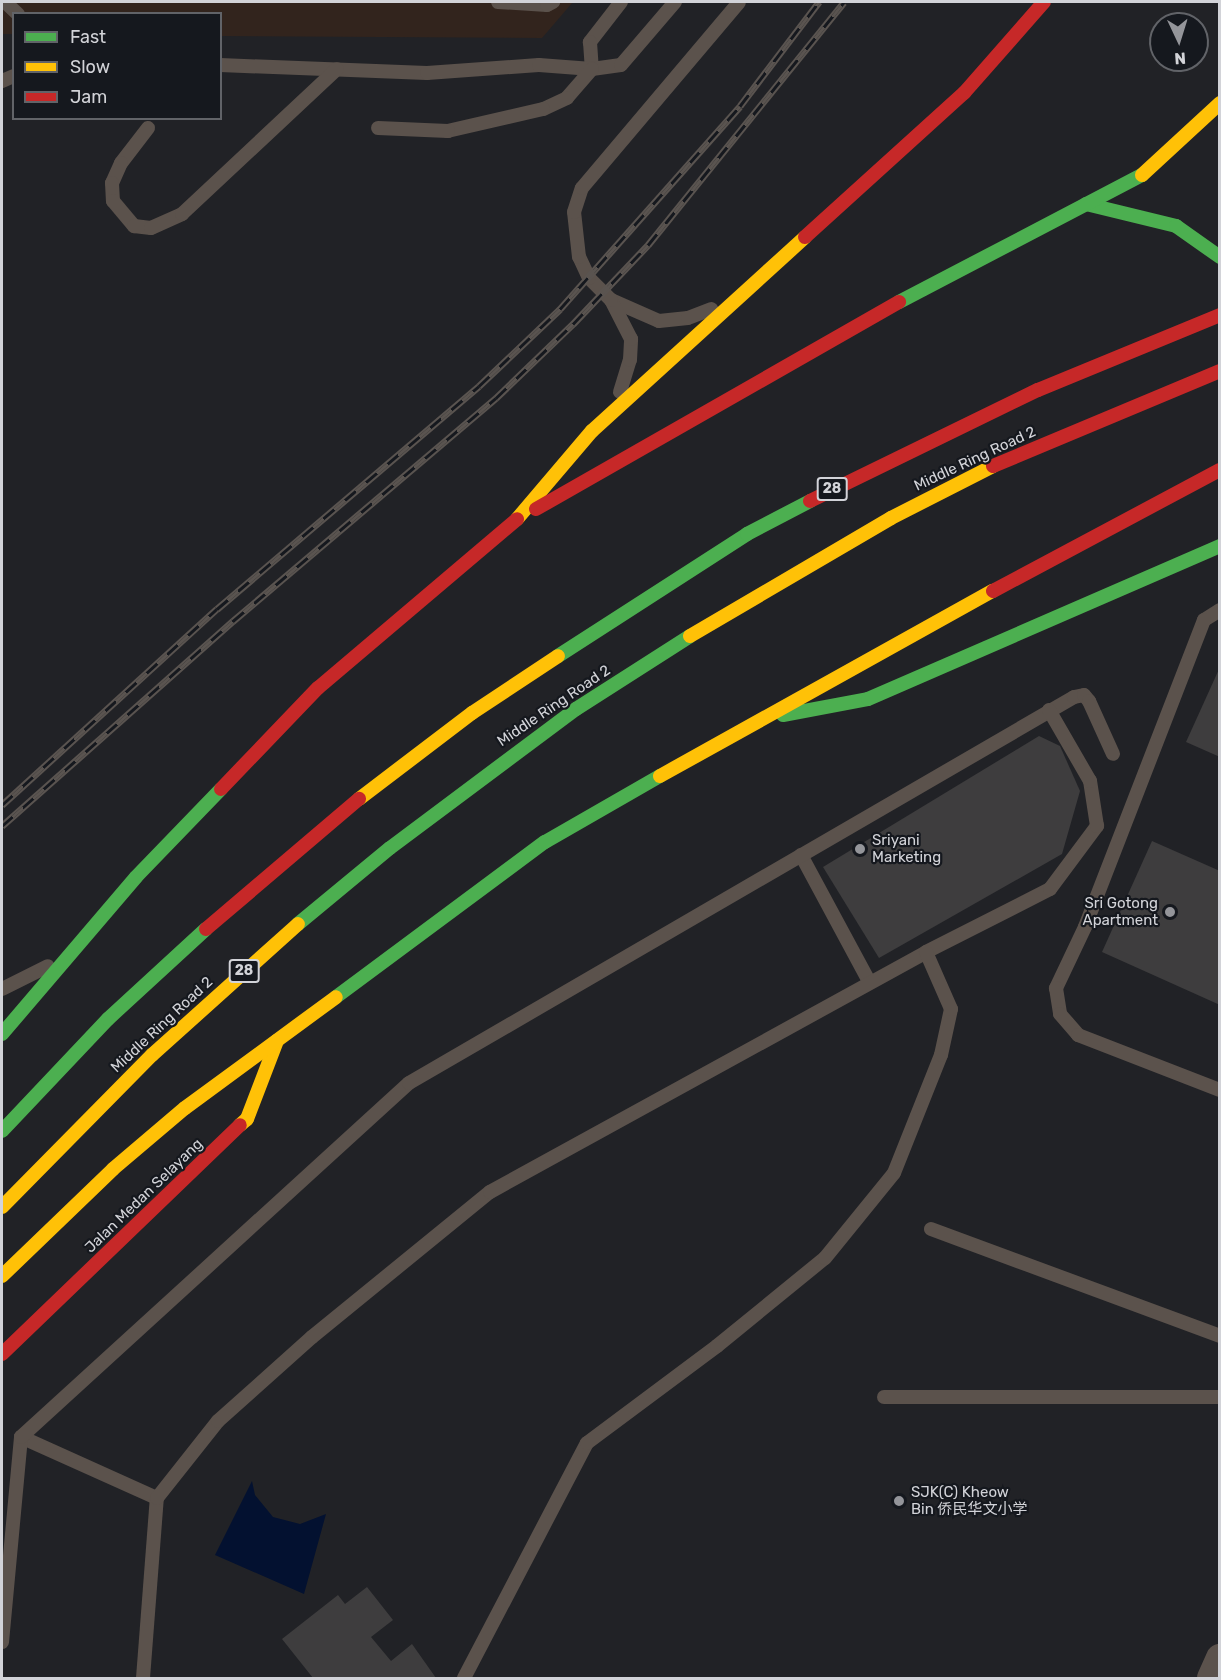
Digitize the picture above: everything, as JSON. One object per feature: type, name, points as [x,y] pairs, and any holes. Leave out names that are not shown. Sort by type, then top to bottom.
[{"type":"main road","points":[[2,1034],[136,877],[318,688],[516,520],[592,431],[747,294],[964,93],[1044,2]]},
{"type":"main road","points":[[516,520],[745,385],[1151,171],[1220,103]]},
{"type":"main road","points":[[1086,204],[1176,226],[1220,257]]},
{"type":"main road","name":"28","points":[[2,1131],[108,1019],[256,884],[363,795],[472,713],[747,534],[885,461],[1038,390],[1220,315]]},
{"type":"main road","name":"Middle Ring Road 2","points":[[2,1207],[152,1055],[279,940],[506,757],[717,618],[891,518],[988,468],[1220,370]]},
{"type":"main road","points":[[2,1276],[113,1169],[185,1108],[545,842],[877,652],[1219,469]]},
{"type":"main road","points":[[758,720],[868,699],[1220,546]]},
{"type":"main road","name":"Jalan Medan Selayang","points":[[2,1354],[247,1119],[277,1041]]},
{"type":"street","points":[[1211,1678],[1220,1658]]},
{"type":"lane","points":[[498,2],[547,5],[553,2]]},
{"type":"lane","points":[[378,128],[448,132],[543,109],[567,98],[592,69],[590,42],[621,2]]},
{"type":"lane","points":[[222,65],[427,73],[539,65],[592,69],[621,65],[675,2]]},
{"type":"lane","points":[[592,431],[624,387],[630,360],[630,339],[611,300],[589,278],[579,257],[573,236],[574,212],[582,188],[739,2]]},
{"type":"lane","points":[[148,128],[121,163],[112,183],[113,201],[134,226],[151,228],[182,214],[337,69]]},
{"type":"lane","points":[[611,300],[659,321],[688,318],[747,294]]},
{"type":"lane","points":[[1220,610],[1204,620],[1084,927],[1056,988],[1060,1014],[1078,1035],[1220,1090]]},
{"type":"lane","points":[[2,1642],[21,1437],[409,1083],[1049,711],[1084,695],[1113,754]]},
{"type":"lane","points":[[143,1678],[157,1498],[218,1421],[312,1337],[490,1192],[926,952],[1050,889],[1097,826],[1090,781],[1049,711]]},
{"type":"lane","points":[[801,855],[870,983]]},
{"type":"lane","points":[[464,1678],[587,1443],[717,1346],[825,1258],[894,1173],[941,1055],[951,1009],[926,952]]},
{"type":"lane","points":[[2,989],[66,959]]},
{"type":"lane","points":[[931,1229],[1220,1336]]},
{"type":"lane","points":[[884,1397],[1220,1397]]},
{"type":"lane","points":[[21,1437],[157,1498]]},
{"type":"shaded area","points":[[2,2],[573,2],[542,38],[222,36],[222,12],[12,12],[12,34],[2,34]]},
{"type":"water","points":[[252,1481],[255,1495],[273,1517],[300,1524],[326,1514],[304,1594],[215,1555]]},
{"type":"building","points":[[1220,667],[1220,757],[1186,742]]},
{"type":"building","points":[[1039,736],[1060,746],[1080,791],[1062,854],[879,958],[823,867]]},
{"type":"building","name":"Sri Gotong Apartment","points":[[1152,841],[1220,871],[1220,1005],[1102,952]]},
{"type":"building","points":[[367,1587],[393,1620],[371,1637],[391,1661],[412,1644],[436,1678],[313,1678],[282,1639],[338,1595],[345,1604]]},
{"type":"railway","points":[[2,805],[217,609],[479,386],[560,309],[740,106],[819,2]]},
{"type":"railway","points":[[2,826],[233,621],[496,398],[573,324],[648,245],[844,2]]},
{"type":"traffic: fast","points":[[899,302],[1142,175]]},
{"type":"traffic: fast","points":[[1086,204],[1176,226],[1220,257]]},
{"type":"traffic: fast","points":[[558,656],[747,534],[810,501]]},
{"type":"traffic: fast","points":[[783,715],[868,699],[1220,546]]},
{"type":"traffic: fast","points":[[298,924],[390,848],[576,709],[690,636]]},
{"type":"traffic: fast","points":[[336,997],[545,842],[660,776]]},
{"type":"traffic: fast","points":[[2,1034],[136,877],[221,789]]},
{"type":"traffic: fast","points":[[2,1131],[108,1019],[206,929]]},
{"type":"traffic: slow","points":[[1142,175],[1220,103]]},
{"type":"traffic: slow","points":[[517,519],[592,431],[805,237]]},
{"type":"traffic: slow","points":[[690,636],[891,518],[993,466]]},
{"type":"traffic: slow","points":[[660,776],[993,591]]},
{"type":"traffic: slow","points":[[359,799],[472,713],[558,656]]},
{"type":"traffic: slow","points":[[2,1207],[152,1055],[298,924]]},
{"type":"traffic: slow","points":[[2,1276],[113,1169],[185,1108],[336,997]]},
{"type":"traffic: slow","points":[[240,1125],[247,1119],[277,1041]]},
{"type":"traffic: jam","points":[[805,237],[964,93],[1044,2]]},
{"type":"traffic: jam","points":[[536,509],[899,302]]},
{"type":"traffic: jam","points":[[810,501],[1038,390],[1220,315]]},
{"type":"traffic: jam","points":[[993,466],[1220,371]]},
{"type":"traffic: jam","points":[[993,591],[1220,470]]},
{"type":"traffic: jam","points":[[221,789],[318,688],[517,519]]},
{"type":"traffic: jam","points":[[206,929],[359,799]]},
{"type":"traffic: jam","points":[[2,1354],[240,1125]]},
{"type":"place","name":"Sriyani Marketing","points":[[860,849]]},
{"type":"place","name":"Sri Gotong Apartment","points":[[1170,912]]},
{"type":"place","name":"SJK(C) Kheow Bin 侨民华文小学","points":[[899,1501]]}]
